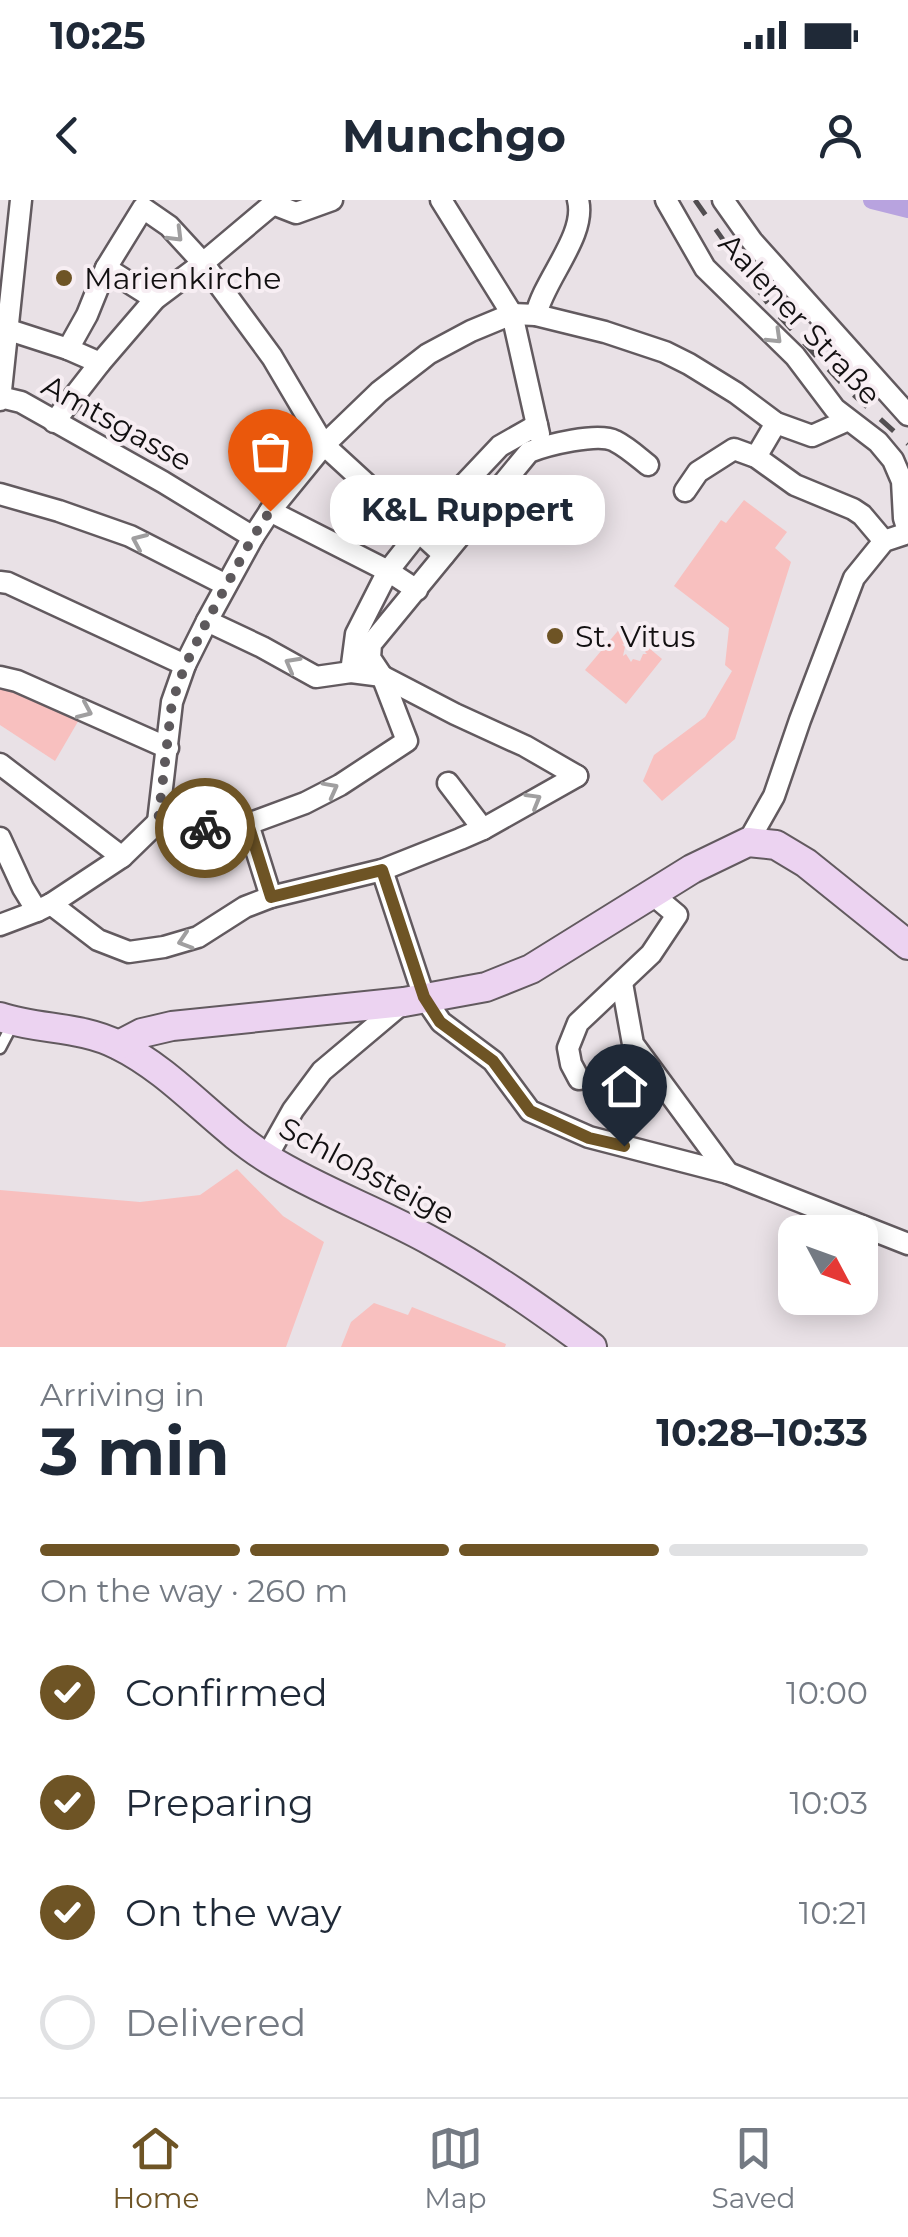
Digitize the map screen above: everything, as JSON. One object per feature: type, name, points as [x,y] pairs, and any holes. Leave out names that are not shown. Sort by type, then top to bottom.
[{"type":"street","points":[[0,398],[21,200]]},
{"type":"street","points":[[57,423],[100,363],[155,299],[274,202],[296,214],[332,200]]},
{"type":"street","points":[[440,200],[512,314],[542,447]]},
{"type":"street","name":"Aalener Straße","points":[[666,200],[705,268],[795,356],[835,410],[878,442],[899,471],[908,532]]},
{"type":"street","points":[[723,200],[752,241],[908,415]]},
{"type":"street","points":[[68,349],[87,315],[134,204],[169,226],[203,263],[272,356],[324,445],[444,556]]},
{"type":"street","points":[[536,316],[540,297],[572,239],[580,207]]},
{"type":"street","points":[[106,268],[155,299]]},
{"type":"street","points":[[0,924],[44,908],[122,857],[158,822],[172,702],[207,621],[253,537],[324,445],[379,392],[428,354],[471,330],[512,314],[536,316],[605,332],[665,352],[736,392],[776,423],[812,436],[848,420]]},
{"type":"street","points":[[6,329],[100,363]]},
{"type":"street","name":"Amtsgasse","points":[[0,398],[22,402],[253,537]]},
{"type":"street","points":[[756,457],[776,423]]},
{"type":"street","points":[[351,672],[356,634],[388,571],[418,533],[500,446],[537,424]]},
{"type":"street","points":[[158,822],[197,829],[248,824],[340,785],[407,741],[382,676],[370,658],[371,644],[529,452],[592,438],[612,439],[648,465]]},
{"type":"street","points":[[685,491],[698,472],[734,449],[756,457],[796,485],[862,514],[884,541]]},
{"type":"street","points":[[0,494],[130,536],[226,586]]},
{"type":"street","points":[[270,511],[388,571],[417,590]]},
{"type":"street","points":[[748,842],[774,796],[854,578],[884,541],[908,532]]},
{"type":"street","points":[[0,582],[74,612],[185,666]]},
{"type":"street","points":[[0,838],[23,888],[44,908],[98,940],[129,952],[198,937],[245,907],[271,897],[382,870],[483,829],[576,776],[525,746],[382,676],[351,672],[316,677],[207,621]]},
{"type":"street","points":[[0,677],[168,748]]},
{"type":"street","points":[[0,764],[122,857]]},
{"type":"street","points":[[448,782],[483,829]]},
{"type":"street","points":[[248,824],[271,897]]},
{"type":"street","points":[[118,1045],[142,1033],[172,1026],[414,999],[486,986],[532,969],[652,894],[748,842],[776,845],[806,863],[908,945]]},
{"type":"street","points":[[382,870],[414,999],[493,1061],[530,1111],[589,1138],[728,1173],[908,1244]]},
{"type":"street","points":[[579,1079],[568,1048],[578,1023],[650,954],[676,915],[652,894]]},
{"type":"street","points":[[622,983],[633,1044],[728,1173]]},
{"type":"street","points":[[266,1158],[293,1110],[322,1071],[414,999]]},
{"type":"street","name":"Schloßsteige","points":[[7,1019],[89,1032],[118,1045],[146,1061],[266,1158],[315,1186],[430,1240],[517,1292],[592,1347]]},
{"type":"lane","points":[[0,1048],[7,1019]]},
{"type":"shaded area","points":[[744,500],[787,532],[775,548],[791,562],[735,739],[662,801],[643,781],[654,755],[705,717],[732,671],[725,665],[729,628],[674,586],[721,520],[726,523]]},
{"type":"shaded area","points":[[622,626],[634,636],[627,639],[626,645],[622,644],[623,656],[626,654],[631,662],[640,661],[649,648],[662,659],[626,704],[585,670]]},
{"type":"shaded area","points":[[0,686],[80,718],[55,761],[0,725]]},
{"type":"shaded area","points":[[237,1169],[283,1216],[324,1242],[286,1347],[0,1347],[0,1190],[140,1202],[200,1195]]},
{"type":"shaded area","points":[[374,1303],[408,1315],[412,1307],[506,1344],[341,1347],[351,1322]]},
{"type":"waterway","points":[[872,200],[908,209]]},
{"type":"railway","points":[[695,200],[769,305],[845,387],[908,444]]},
{"type":"way so far","points":[[205,828],[158,822],[172,702],[207,621],[270,511]]},
{"type":"place","name":"Marienkirche","points":[[64,278]]},
{"type":"place","name":"K&L Ruppert","points":[[270,511]]},
{"type":"place","name":"St. Vitus","points":[[555,636]]},
{"type":"route","points":[[205,828],[248,824],[271,897],[382,870],[424,997],[440,1022],[493,1061],[530,1111],[589,1138],[624,1146]]}]
